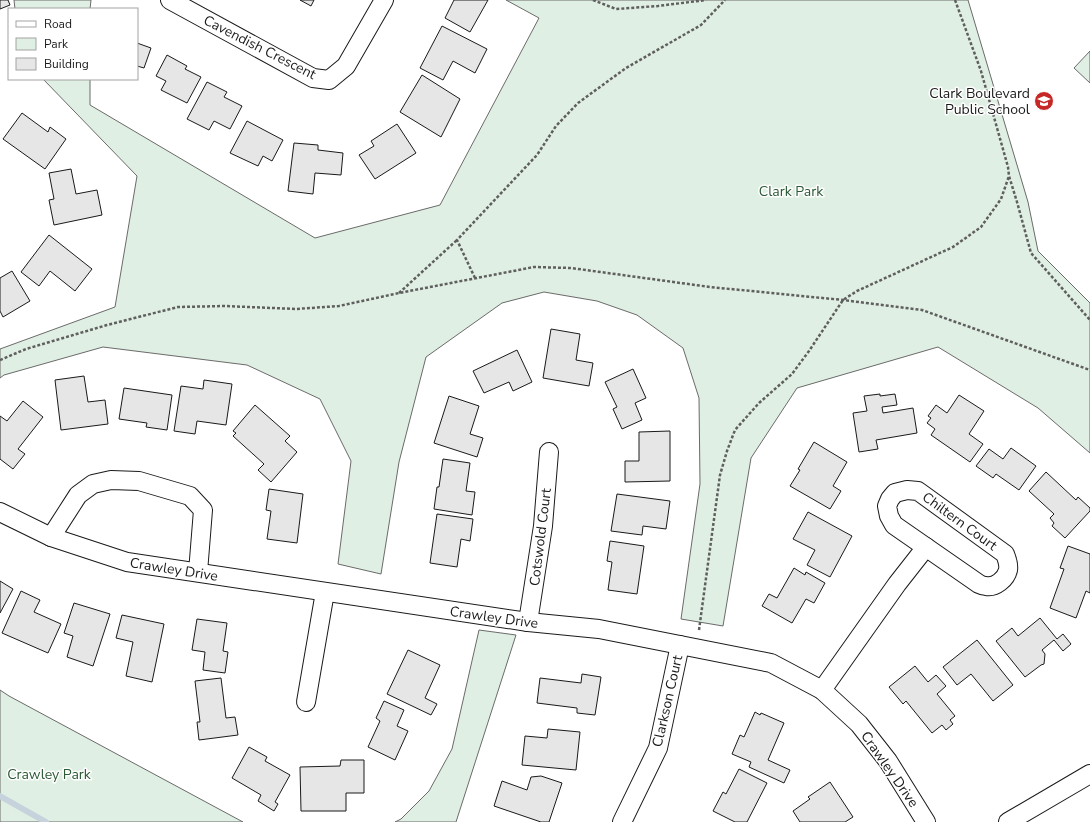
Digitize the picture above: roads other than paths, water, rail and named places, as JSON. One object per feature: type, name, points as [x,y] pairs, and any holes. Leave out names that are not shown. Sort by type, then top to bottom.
[{"type":"street","name":"Cavendish Crescent","points":[[170,0],[313,78],[329,80],[346,66],[384,0]]},
{"type":"street","name":"Cotswold Court","points":[[528,622],[542,526],[550,452]]},
{"type":"street","points":[[51,537],[78,495],[93,484],[111,480],[139,481],[190,496],[203,510],[198,572]]},
{"type":"street","name":"Chiltern Court","points":[[907,490],[918,491],[1005,554],[1008,562],[1008,570],[1002,580],[987,587],[979,584],[926,547],[894,525],[889,516],[887,506],[895,493],[907,490]]},
{"type":"street","name":"Crawley Drive","points":[[0,512],[51,537],[127,562],[528,622],[599,630],[771,663],[822,690],[858,724],[888,761],[926,822]]},
{"type":"street","points":[[822,690],[897,584],[926,547]]},
{"type":"street","points":[[306,702],[325,592]]},
{"type":"street","name":"Clarkson Court","points":[[622,822],[658,748],[688,647]]},
{"type":"street","points":[[1008,822],[1090,774]]},
{"type":"waterway","points":[[0,796],[46,822]]},
{"type":"place","name":"Clark Boulevard Public School","points":[[1044,101]]},
{"type":"park label","name":"Clark Park","points":[[791,191]]},
{"type":"park label","name":"Crawley Park","points":[[49,774]]}]
